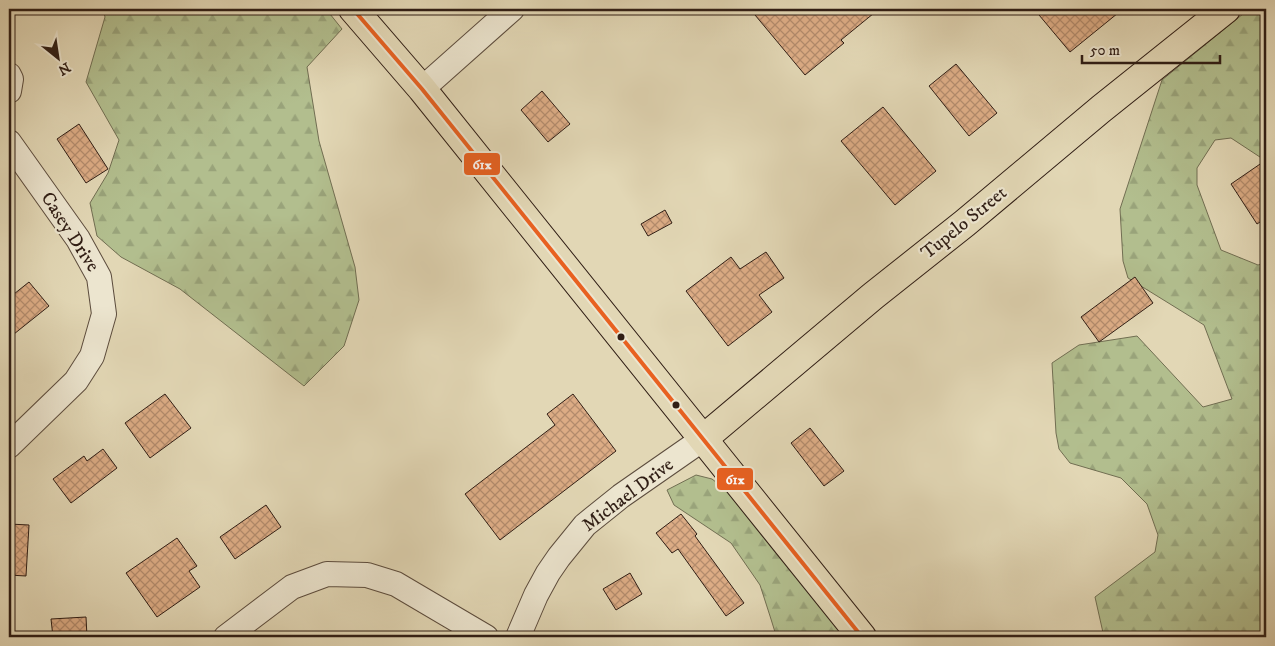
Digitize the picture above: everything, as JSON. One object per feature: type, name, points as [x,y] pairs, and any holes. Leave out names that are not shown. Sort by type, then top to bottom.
[{"type":"main road","points":[[353,9],[422,89],[862,637]]},
{"type":"main road","name":"Tupelo Street","points":[[703,439],[873,296],[1226,9]]},
{"type":"street","points":[[422,89],[512,9]]},
{"type":"street","points":[[9,75],[11,79],[9,91]]},
{"type":"street","name":"Casey Drive","points":[[9,142],[78,239],[99,277],[104,314],[92,356],[76,381],[9,446]]},
{"type":"street","name":"Michael Drive","points":[[518,637],[536,595],[548,573],[585,525],[621,496],[703,439]]},
{"type":"street","points":[[226,637],[292,586],[326,574],[368,575],[396,584],[486,637]]},
{"type":"green space","points":[[103,9],[326,9],[342,29],[307,67],[319,141],[355,267],[359,300],[344,346],[304,386],[180,289],[121,257],[97,236],[90,203],[108,173],[119,140],[86,82],[105,17]]},
{"type":"green space","points":[[1249,9],[1266,9],[1266,161],[1231,138],[1215,140],[1197,168],[1197,185],[1221,250],[1258,265],[1266,263],[1266,637],[1104,637],[1095,597],[1155,552],[1158,535],[1147,504],[1121,478],[1070,463],[1059,449],[1056,433],[1052,363],[1079,345],[1137,336],[1203,407],[1232,399],[1204,325],[1128,278],[1123,261],[1120,209],[1162,80]]},
{"type":"green space","points":[[696,475],[712,479],[739,500],[853,637],[775,637],[760,585],[731,543],[674,505],[667,490]]},
{"type":"building","points":[[750,9],[879,9],[841,40],[844,43],[805,75]]},
{"type":"building","points":[[1034,9],[1123,9],[1070,52]]},
{"type":"building","points":[[956,64],[997,113],[969,136],[929,86]]},
{"type":"building","points":[[542,91],[570,124],[548,142],[521,110]]},
{"type":"building","points":[[883,107],[936,171],[895,205],[841,141]]},
{"type":"building","points":[[79,124],[108,169],[86,183],[57,139]]},
{"type":"building","points":[[1266,160],[1266,218],[1257,224],[1231,184]]},
{"type":"building","points":[[665,210],[672,223],[648,236],[641,224]]},
{"type":"building","points":[[766,252],[784,278],[759,295],[772,312],[728,346],[686,291],[731,257],[740,269]]},
{"type":"building","points":[[1135,277],[1153,303],[1099,342],[1081,317]]},
{"type":"building","points":[[29,282],[49,306],[9,338],[9,298]]},
{"type":"building","points":[[165,394],[191,428],[150,458],[125,423]]},
{"type":"building","points":[[573,394],[616,451],[500,540],[465,494],[555,425],[547,414]]},
{"type":"building","points":[[810,428],[844,471],[824,486],[791,443]]},
{"type":"building","points":[[103,449],[117,468],[71,503],[53,479],[84,456],[87,461]]},
{"type":"building","points":[[266,505],[281,527],[235,559],[220,537]]},
{"type":"building","points":[[681,514],[697,534],[695,536],[744,603],[726,616],[678,549],[672,553],[656,533]]},
{"type":"building","points":[[9,524],[29,525],[26,576],[9,575]]},
{"type":"building","points":[[177,538],[197,566],[189,571],[200,587],[157,617],[126,573]]},
{"type":"building","points":[[630,573],[642,594],[616,610],[603,589]]},
{"type":"building","points":[[86,617],[87,637],[53,637],[51,619]]},
{"type":"transit line","name":"61x","points":[[353,9],[422,89],[862,637]]}]
